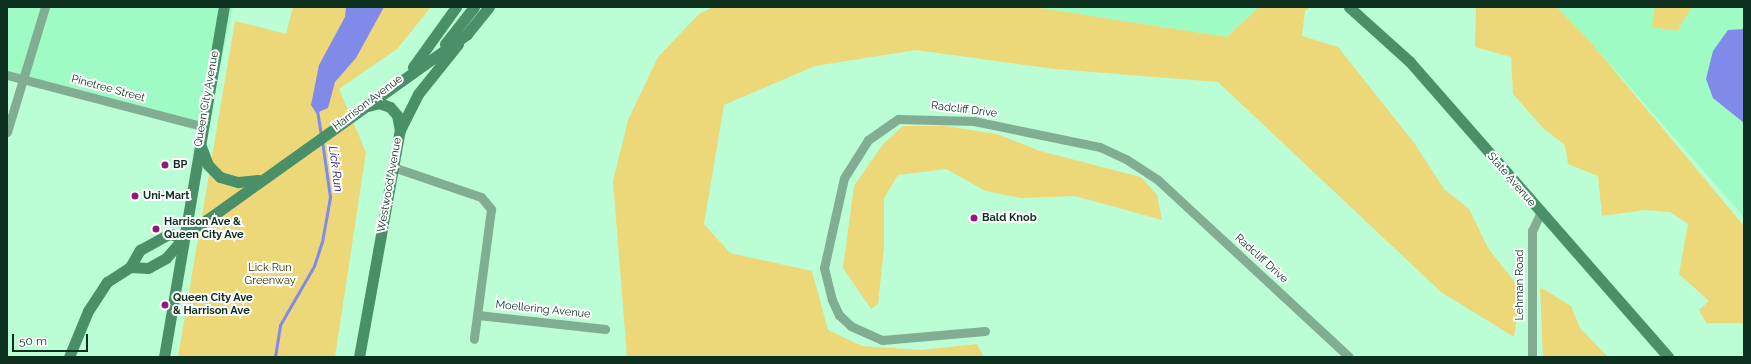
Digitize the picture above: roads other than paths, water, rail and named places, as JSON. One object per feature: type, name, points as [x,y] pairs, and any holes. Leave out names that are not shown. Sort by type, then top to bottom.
[{"type":"main road","name":"Queen City Avenue","points":[[164,357],[199,142],[224,7]]},
{"type":"main road","points":[[409,73],[456,7]]},
{"type":"main road","points":[[437,53],[474,7]]},
{"type":"main road","name":"Harrison Avenue","points":[[130,267],[148,268],[166,258],[184,237],[260,180],[367,106],[409,73],[466,34],[489,7]]},
{"type":"main road","name":"State Avenue","points":[[1349,7],[1410,62],[1540,214],[1668,357]]},
{"type":"main road","name":"Westwood Avenue","points":[[359,357],[400,130],[418,94],[466,34]]},
{"type":"main road","points":[[367,106],[379,103],[390,107],[397,115],[400,130]]},
{"type":"main road","points":[[199,142],[208,165],[220,177],[238,182],[260,180]]},
{"type":"main road","points":[[69,357],[96,297],[107,282],[130,267],[140,250],[169,234],[184,237]]},
{"type":"street","points":[[7,132],[45,7]]},
{"type":"street","name":"Pinetree Street","points":[[7,75],[202,126]]},
{"type":"street","name":"Radcliff Drive","points":[[985,331],[882,340],[851,326],[839,315],[832,300],[824,268],[844,178],[868,140],[898,119],[974,121],[1100,147],[1126,159],[1158,180],[1349,357]]},
{"type":"street","name":"Moellering Avenue","points":[[393,167],[481,197],[488,204],[491,214],[474,338]]},
{"type":"street","name":"Lehman Road","points":[[1532,357],[1532,232],[1540,214]]},
{"type":"street","name":"Moellering Avenue","points":[[478,315],[605,329]]},
{"type":"water","points":[[346,7],[384,7],[356,58],[335,82],[328,108],[316,113],[311,105],[319,65],[345,17]]},
{"type":"water","points":[[1744,29],[1744,123],[1713,98],[1706,79],[1713,51],[1728,30]]},
{"type":"waterway","name":"Lick Run","points":[[317,110],[321,135]]},
{"type":"waterway","name":"Lick Run","points":[[275,357],[280,325],[314,266],[322,242],[330,197],[322,141]]},
{"type":"place","name":"BP","points":[[165,165]]},
{"type":"place","name":"Uni-Mart","points":[[135,196]]},
{"type":"place","name":"Bald Knob","points":[[974,218]]},
{"type":"place","name":"Harrison Ave & Queen City Ave","points":[[156,229]]},
{"type":"place","name":"Queen City Ave & Harrison Ave","points":[[165,305]]},
{"type":"park label","name":"Lick Run Greenway","points":[[270,275]]}]
